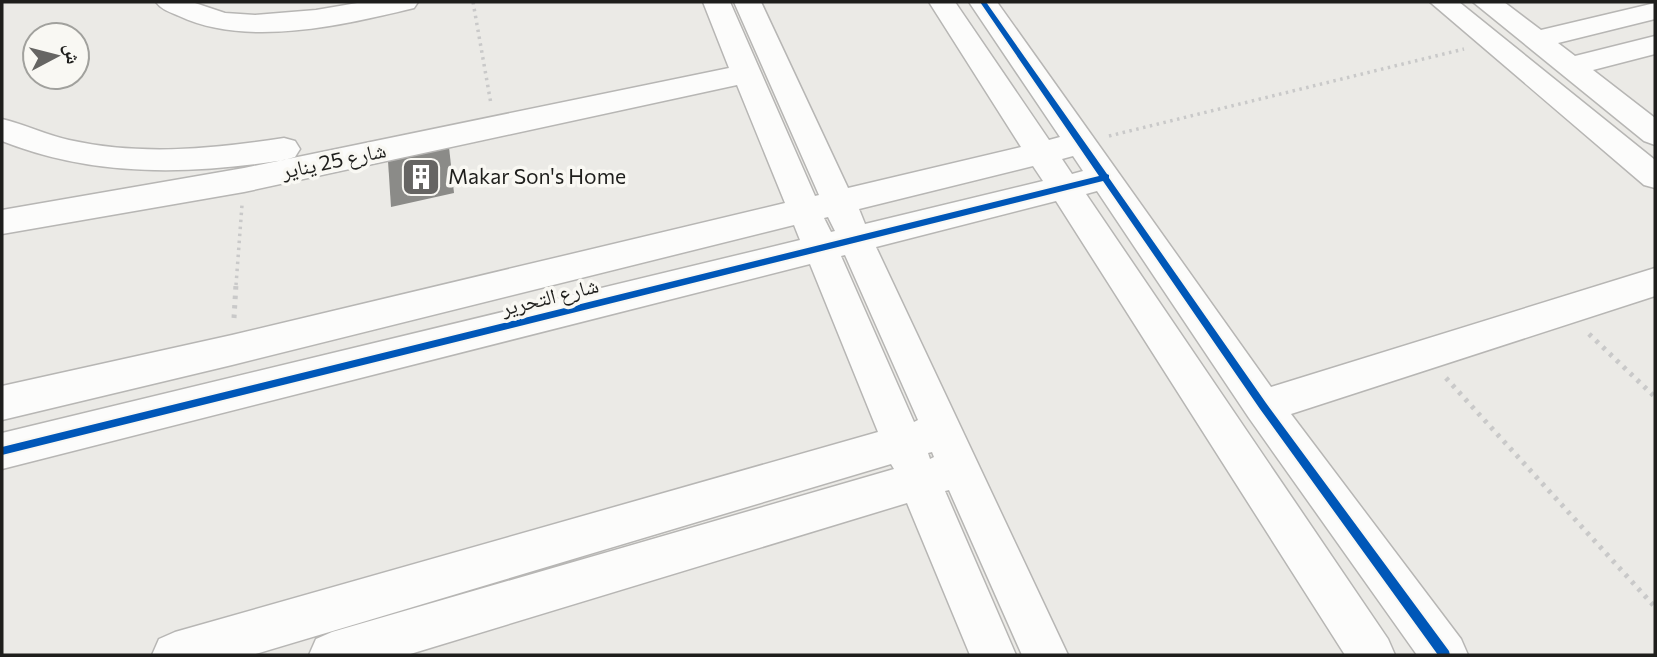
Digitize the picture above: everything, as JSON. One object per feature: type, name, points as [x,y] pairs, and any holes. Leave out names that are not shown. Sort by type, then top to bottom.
[{"type":"street","points":[[170,2],[185,10],[216,19],[254,23],[296,20],[404,2]]},
{"type":"street","points":[[716,2],[742,63],[821,206],[855,240],[935,447],[919,482],[993,655]]},
{"type":"street","points":[[747,2],[821,206],[820,248],[935,447],[1045,655]]},
{"type":"street","points":[[942,2],[1372,655]]},
{"type":"street","points":[[983,2],[1263,406],[1445,655]]},
{"type":"street","points":[[1443,2],[1655,177]]},
{"type":"street","points":[[1488,2],[1655,134]]},
{"type":"street","points":[[1536,40],[1655,11]]},
{"type":"street","points":[[1569,67],[1655,45]]},
{"type":"street","name":"شارع 25 يناير","points":[[424,131],[492,105],[742,63]]},
{"type":"street","name":"شارع 25 يناير","points":[[2,222],[244,180],[337,149],[742,63]]},
{"type":"street","name":"شارع 25 يناير","points":[[2,129],[23,139],[69,152],[117,158],[157,159],[337,149]]},
{"type":"street","name":"شارع التحرير","points":[[2,402],[232,350],[1082,143]]},
{"type":"street","name":"شارع التحرير","points":[[2,451],[1106,177]]},
{"type":"street","points":[[1263,406],[1655,282]]},
{"type":"street","points":[[182,407],[185,361]]},
{"type":"street","points":[[175,655],[245,645],[935,447]]},
{"type":"street","points":[[332,655],[919,482]]},
{"type":"path","points":[[473,2],[492,105]]},
{"type":"path","points":[[1082,143],[1493,43]]},
{"type":"path","points":[[232,350],[244,180]]},
{"type":"path","points":[[1566,311],[1655,397]]},
{"type":"path","points":[[1425,355],[1655,607]]},
{"type":"building","name":"Makar Son's Home","points":[[449,147],[454,193],[391,207],[388,161]]},
{"type":"cycle path","points":[[983,2],[1263,406],[1445,655]]},
{"type":"cycle path","points":[[2,451],[1106,177]]},
{"type":"place","name":"Makar Son's Home","points":[[421,177]]}]
